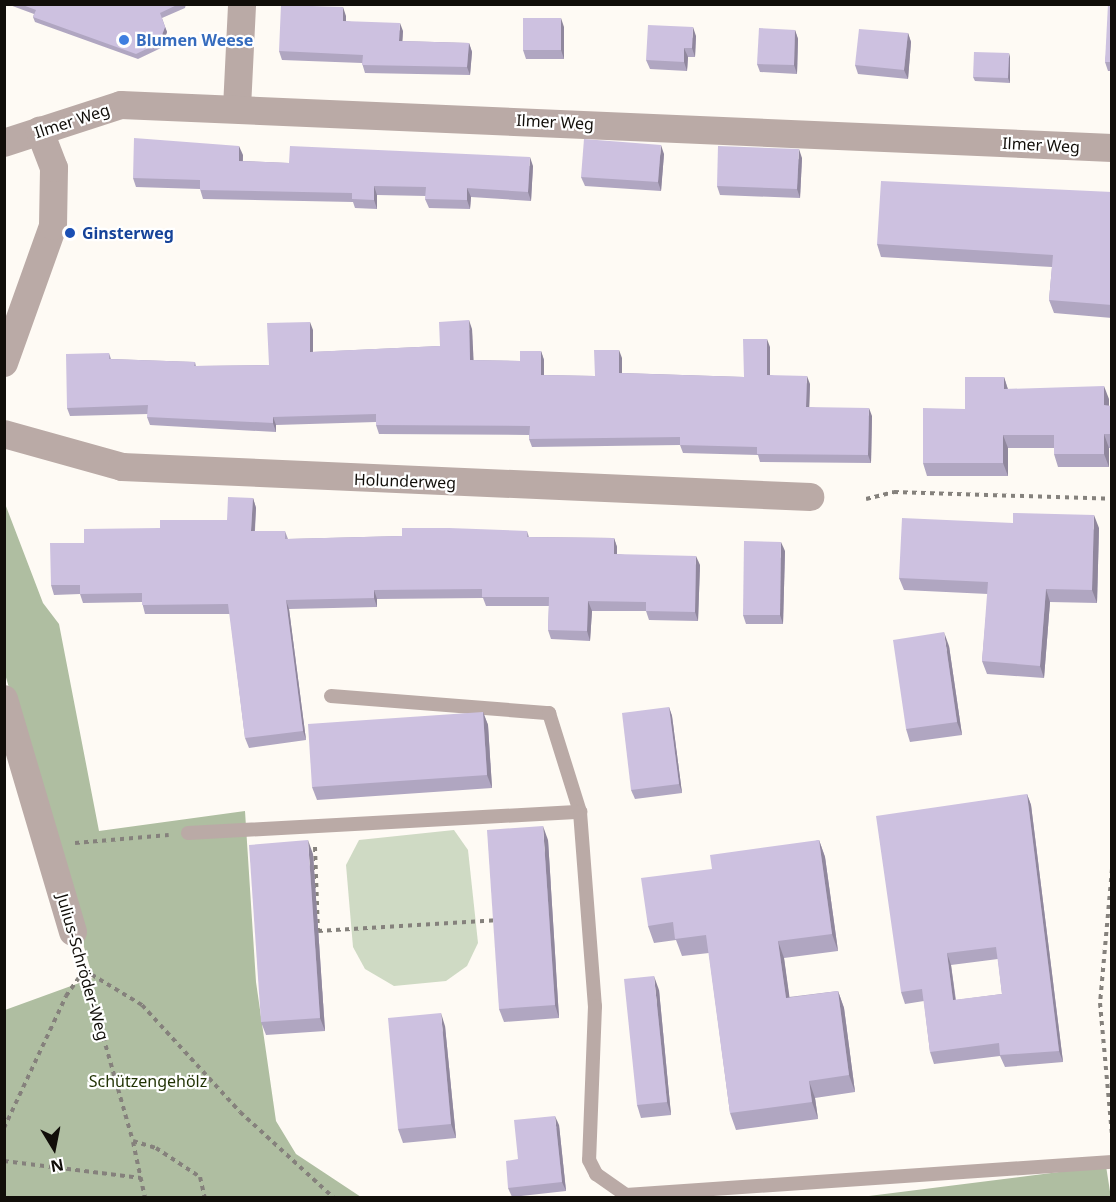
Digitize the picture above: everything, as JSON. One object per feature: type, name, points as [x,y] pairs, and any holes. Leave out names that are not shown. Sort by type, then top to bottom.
[{"type":"street","points":[[237,108],[242,4]]},
{"type":"street","name":"Ilmer Weg","points":[[4,142],[122,105],[237,108],[1112,148]]},
{"type":"street","points":[[4,363],[53,226],[54,168],[40,131]]},
{"type":"street","name":"Holunderweg","points":[[4,434],[122,467],[810,497]]},
{"type":"street","name":"Julius-Schröder-Weg","points":[[4,699],[73,932]]},
{"type":"lane","points":[[331,696],[549,712],[580,812],[595,1006],[589,1160],[611,1188],[626,1195],[666,1193],[1112,1162]]},
{"type":"lane","points":[[188,833],[580,812]]},
{"type":"path","points":[[866,499],[894,492],[1112,499]]},
{"type":"path","points":[[315,826],[318,931],[497,920]]},
{"type":"path","points":[[45,842],[188,833]]},
{"type":"path","points":[[1112,869],[1100,1003],[1112,1135]]},
{"type":"path","name":"Julius-Schröder-Weg","points":[[73,932],[133,1141],[145,1197]]},
{"type":"path","points":[[4,1128],[66,996],[84,970],[142,1005],[240,1112],[334,1197]]},
{"type":"path","points":[[133,1141],[156,1148],[200,1177],[205,1197]]},
{"type":"path","points":[[4,1161],[141,1178]]},
{"type":"green space","name":"Schützengehölz","points":[[4,501],[43,603],[59,624],[99,831],[245,811],[256,982],[276,1121],[296,1154],[361,1197],[5,1197],[5,1010],[93,978],[5,674]]},
{"type":"green space","points":[[454,830],[468,850],[478,943],[467,966],[446,981],[394,986],[365,969],[353,947],[346,865],[359,840]]},
{"type":"green space","points":[[1106,1166],[1111,1198],[853,1198]]},
{"type":"building","name":"Blumen Weese","points":[[20,4],[179,4],[160,13],[165,27],[159,43],[136,54],[33,17],[36,10]]},
{"type":"building","points":[[1108,4],[1112,4],[1112,62],[1105,62]]},
{"type":"building","points":[[281,5],[343,7],[343,21],[400,23],[399,41],[469,43],[467,67],[362,65],[363,55],[279,51]]},
{"type":"building","points":[[523,18],[561,18],[561,50],[523,50]]},
{"type":"building","points":[[648,25],[693,27],[692,48],[684,48],[684,62],[646,60]]},
{"type":"building","points":[[759,28],[795,30],[794,65],[757,64]]},
{"type":"building","points":[[859,29],[908,33],[904,70],[855,65]]},
{"type":"building","points":[[974,52],[1009,53],[1008,78],[973,77]]},
{"type":"building","points":[[134,138],[239,146],[239,161],[289,163],[290,146],[530,157],[528,192],[467,188],[467,200],[425,199],[426,187],[374,186],[374,200],[352,199],[352,193],[200,190],[200,180],[133,178]]},
{"type":"building","points":[[584,139],[661,145],[658,182],[581,177]]},
{"type":"building","points":[[718,146],[799,149],[797,189],[717,186]]},
{"type":"building","points":[[881,181],[1112,192],[1112,305],[1049,300],[1053,255],[877,244]]},
{"type":"building","points":[[469,320],[470,360],[520,361],[520,351],[541,351],[541,375],[595,376],[594,350],[619,350],[619,373],[744,377],[743,339],[767,339],[767,375],[807,376],[806,407],[869,408],[868,455],[757,454],[757,447],[680,445],[680,437],[529,439],[530,426],[376,425],[376,414],[273,417],[273,423],[147,417],[148,405],[67,408],[66,354],[109,353],[109,359],[195,362],[194,366],[269,365],[267,323],[310,322],[310,352],[440,346],[439,322]]},
{"type":"building","points":[[965,377],[1004,377],[1004,389],[1104,386],[1104,405],[1112,406],[1112,434],[1104,434],[1104,454],[1054,454],[1054,435],[1003,435],[1003,463],[923,463],[923,408],[965,409]]},
{"type":"building","points":[[228,497],[253,498],[251,531],[285,531],[285,539],[402,536],[402,528],[527,531],[527,537],[614,538],[614,554],[696,556],[695,612],[646,611],[646,602],[588,601],[587,631],[548,630],[549,597],[482,597],[482,589],[374,590],[374,598],[286,600],[303,731],[245,738],[228,604],[142,605],[142,593],[80,594],[80,585],[51,585],[50,543],[84,543],[84,529],[160,528],[160,520],[227,520]]},
{"type":"building","points":[[1013,513],[1094,515],[1092,590],[1046,589],[1040,666],[982,661],[988,582],[899,578],[902,518],[1013,523]]},
{"type":"building","points":[[744,541],[781,542],[780,615],[743,615]]},
{"type":"building","points":[[944,632],[957,722],[906,729],[893,640]]},
{"type":"building","points":[[669,707],[679,784],[631,790],[622,713]]},
{"type":"building","points":[[483,712],[487,775],[312,787],[308,724]]},
{"type":"building","points":[[1027,794],[1059,1051],[1000,1055],[999,1043],[930,1052],[922,989],[901,992],[876,816]],"holes":[[[996,947],[1002,994],[953,1000],[947,953]]]},
{"type":"building","points":[[543,826],[555,1005],[499,1009],[487,830]]},
{"type":"building","points":[[308,840],[320,1018],[261,1022],[249,845]]},
{"type":"building","points":[[819,840],[832,934],[778,941],[786,998],[838,991],[849,1075],[809,1081],[812,1102],[730,1113],[706,935],[675,939],[673,922],[648,926],[641,878],[712,869],[710,855]]},
{"type":"building","points":[[654,976],[667,1102],[637,1105],[624,979]]},
{"type":"building","points":[[441,1013],[451,1124],[398,1129],[388,1018]]},
{"type":"building","points":[[555,1116],[562,1182],[508,1188],[506,1161],[518,1159],[514,1120]]},
{"type":"place","name":"Blumen Weese","points":[[124,40]]},
{"type":"place","name":"Ginsterweg","points":[[70,233]]}]
